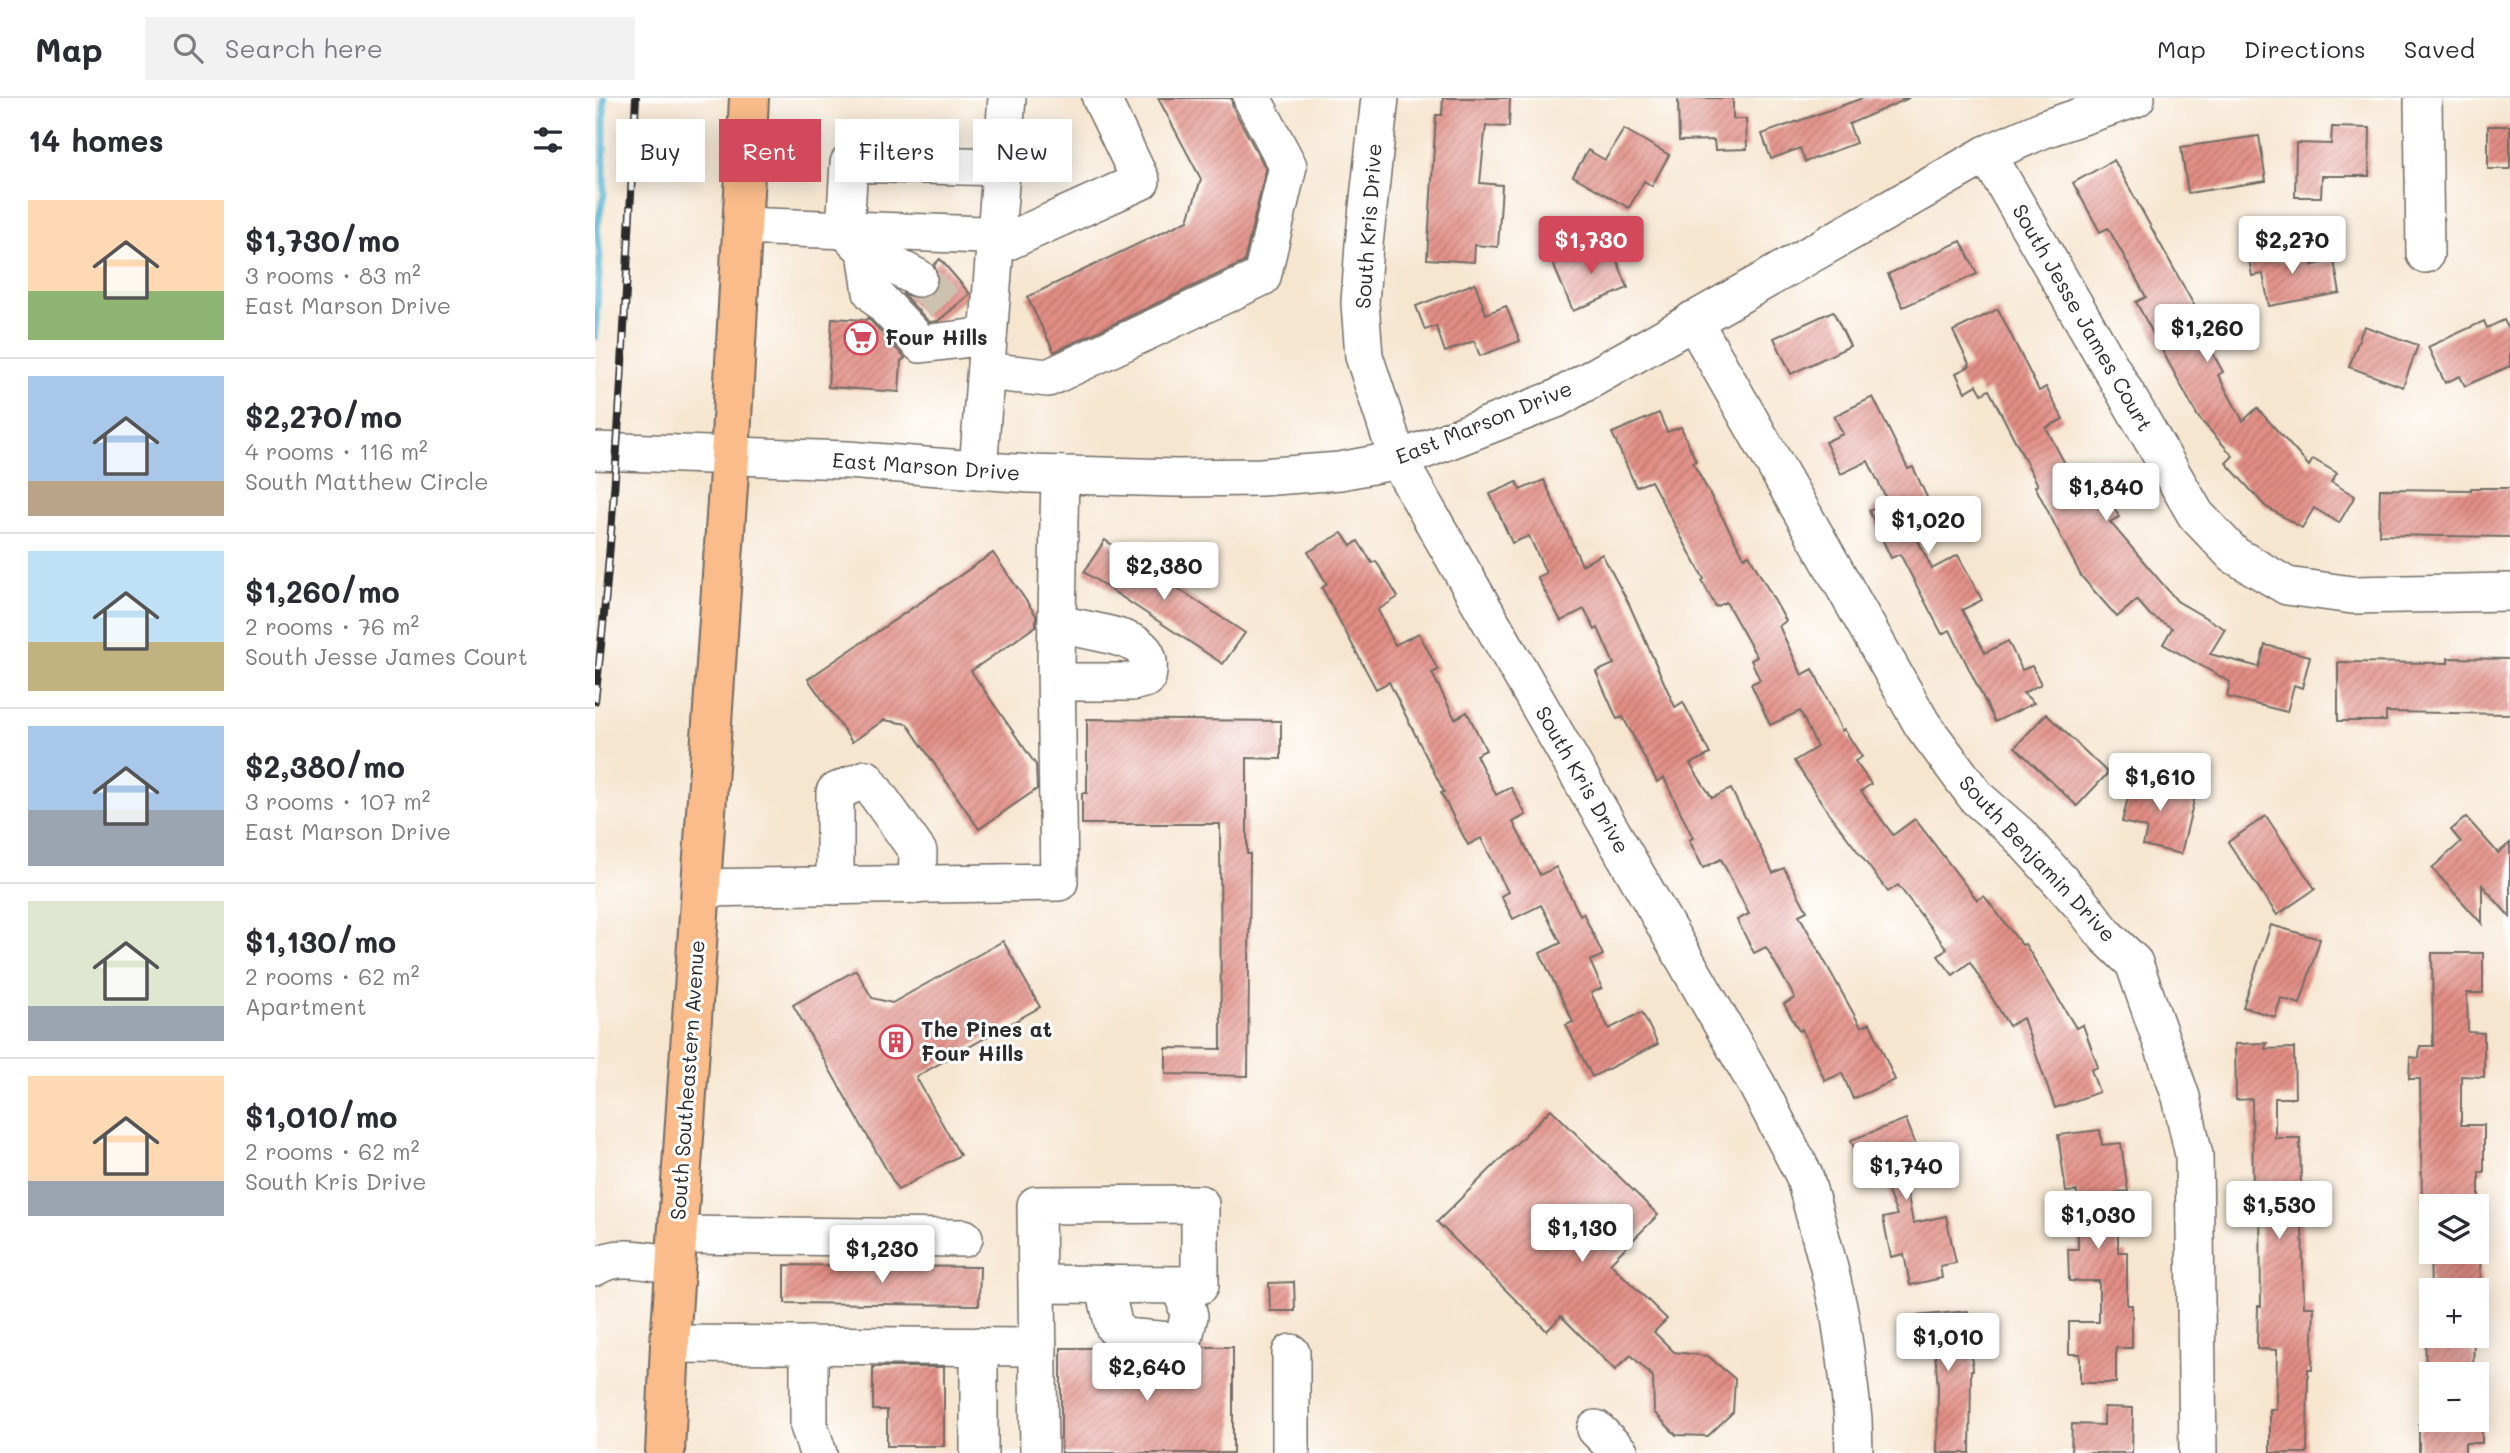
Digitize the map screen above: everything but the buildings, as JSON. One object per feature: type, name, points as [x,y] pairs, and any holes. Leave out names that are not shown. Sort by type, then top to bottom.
[{"type":"main road","name":"South Southeastern Avenue","points":[[665,1453],[670,1344],[730,457],[749,98]]},
{"type":"street","points":[[1005,119],[1007,98]]},
{"type":"street","points":[[995,247],[1141,181],[1101,98]]},
{"type":"street","points":[[973,166],[849,163],[856,240],[872,292],[921,344],[987,353],[1048,378],[1262,277],[1288,166],[1252,98]]},
{"type":"street","name":"South Kris Drive","points":[[1380,98],[1360,303],[1364,356],[1398,460],[1757,1085],[1804,1175],[1839,1311],[1853,1419],[1854,1453]]},
{"type":"street","name":"East Marson Drive","points":[[595,451],[847,460],[1060,475],[1176,478],[1261,477],[1340,471],[1398,460],[1556,399],[1987,154],[2044,129],[2136,98]]},
{"type":"street","points":[[2423,98],[2425,254]]},
{"type":"street","name":"South Jesse James Court","points":[[1987,154],[2196,515],[2234,555],[2287,586],[2326,592],[2353,595],[2510,593]]},
{"type":"street","points":[[978,470],[1000,182]]},
{"type":"street","points":[[742,226],[856,240],[984,235],[995,247]]},
{"type":"street","points":[[856,240],[918,278]]},
{"type":"street","points":[[951,310],[987,353]]},
{"type":"street","name":"South Benjamin Drive","points":[[1693,320],[1922,724],[1977,798],[2018,834],[2106,936],[2134,963],[2181,1097],[2194,1155],[2198,1453]]},
{"type":"street","points":[[701,888],[1059,882],[1056,682],[1060,475]]},
{"type":"street","points":[[1056,682],[1132,682],[1147,678],[1150,664],[1141,647],[1118,637],[1057,624]]},
{"type":"street","points":[[835,886],[835,792],[866,779],[918,852],[917,885]]},
{"type":"street","points":[[1037,1284],[1201,1285],[1201,1204],[1036,1205],[1039,1453]]},
{"type":"street","points":[[595,1267],[604,1261],[677,1250],[964,1238]]},
{"type":"street","points":[[1104,1284],[1114,1327],[1124,1337],[1171,1341],[1184,1337],[1189,1316],[1182,1285]]},
{"type":"street","points":[[670,1344],[1038,1347]]},
{"type":"street","points":[[809,1345],[809,1426],[818,1453]]},
{"type":"street","points":[[979,1346],[979,1453]]},
{"type":"street","points":[[1291,1353],[1291,1453]]},
{"type":"waterway","points":[[595,337],[600,257],[597,228],[604,194],[604,98]]},
{"type":"tunnel","points":[[918,278],[951,310]]},
{"type":"railway","points":[[595,701],[615,475],[636,98]]},
{"type":"place","name":"Four Hills","points":[[861,338]]},
{"type":"place","name":"The Pines at Four Hills","points":[[896,1042]]}]
